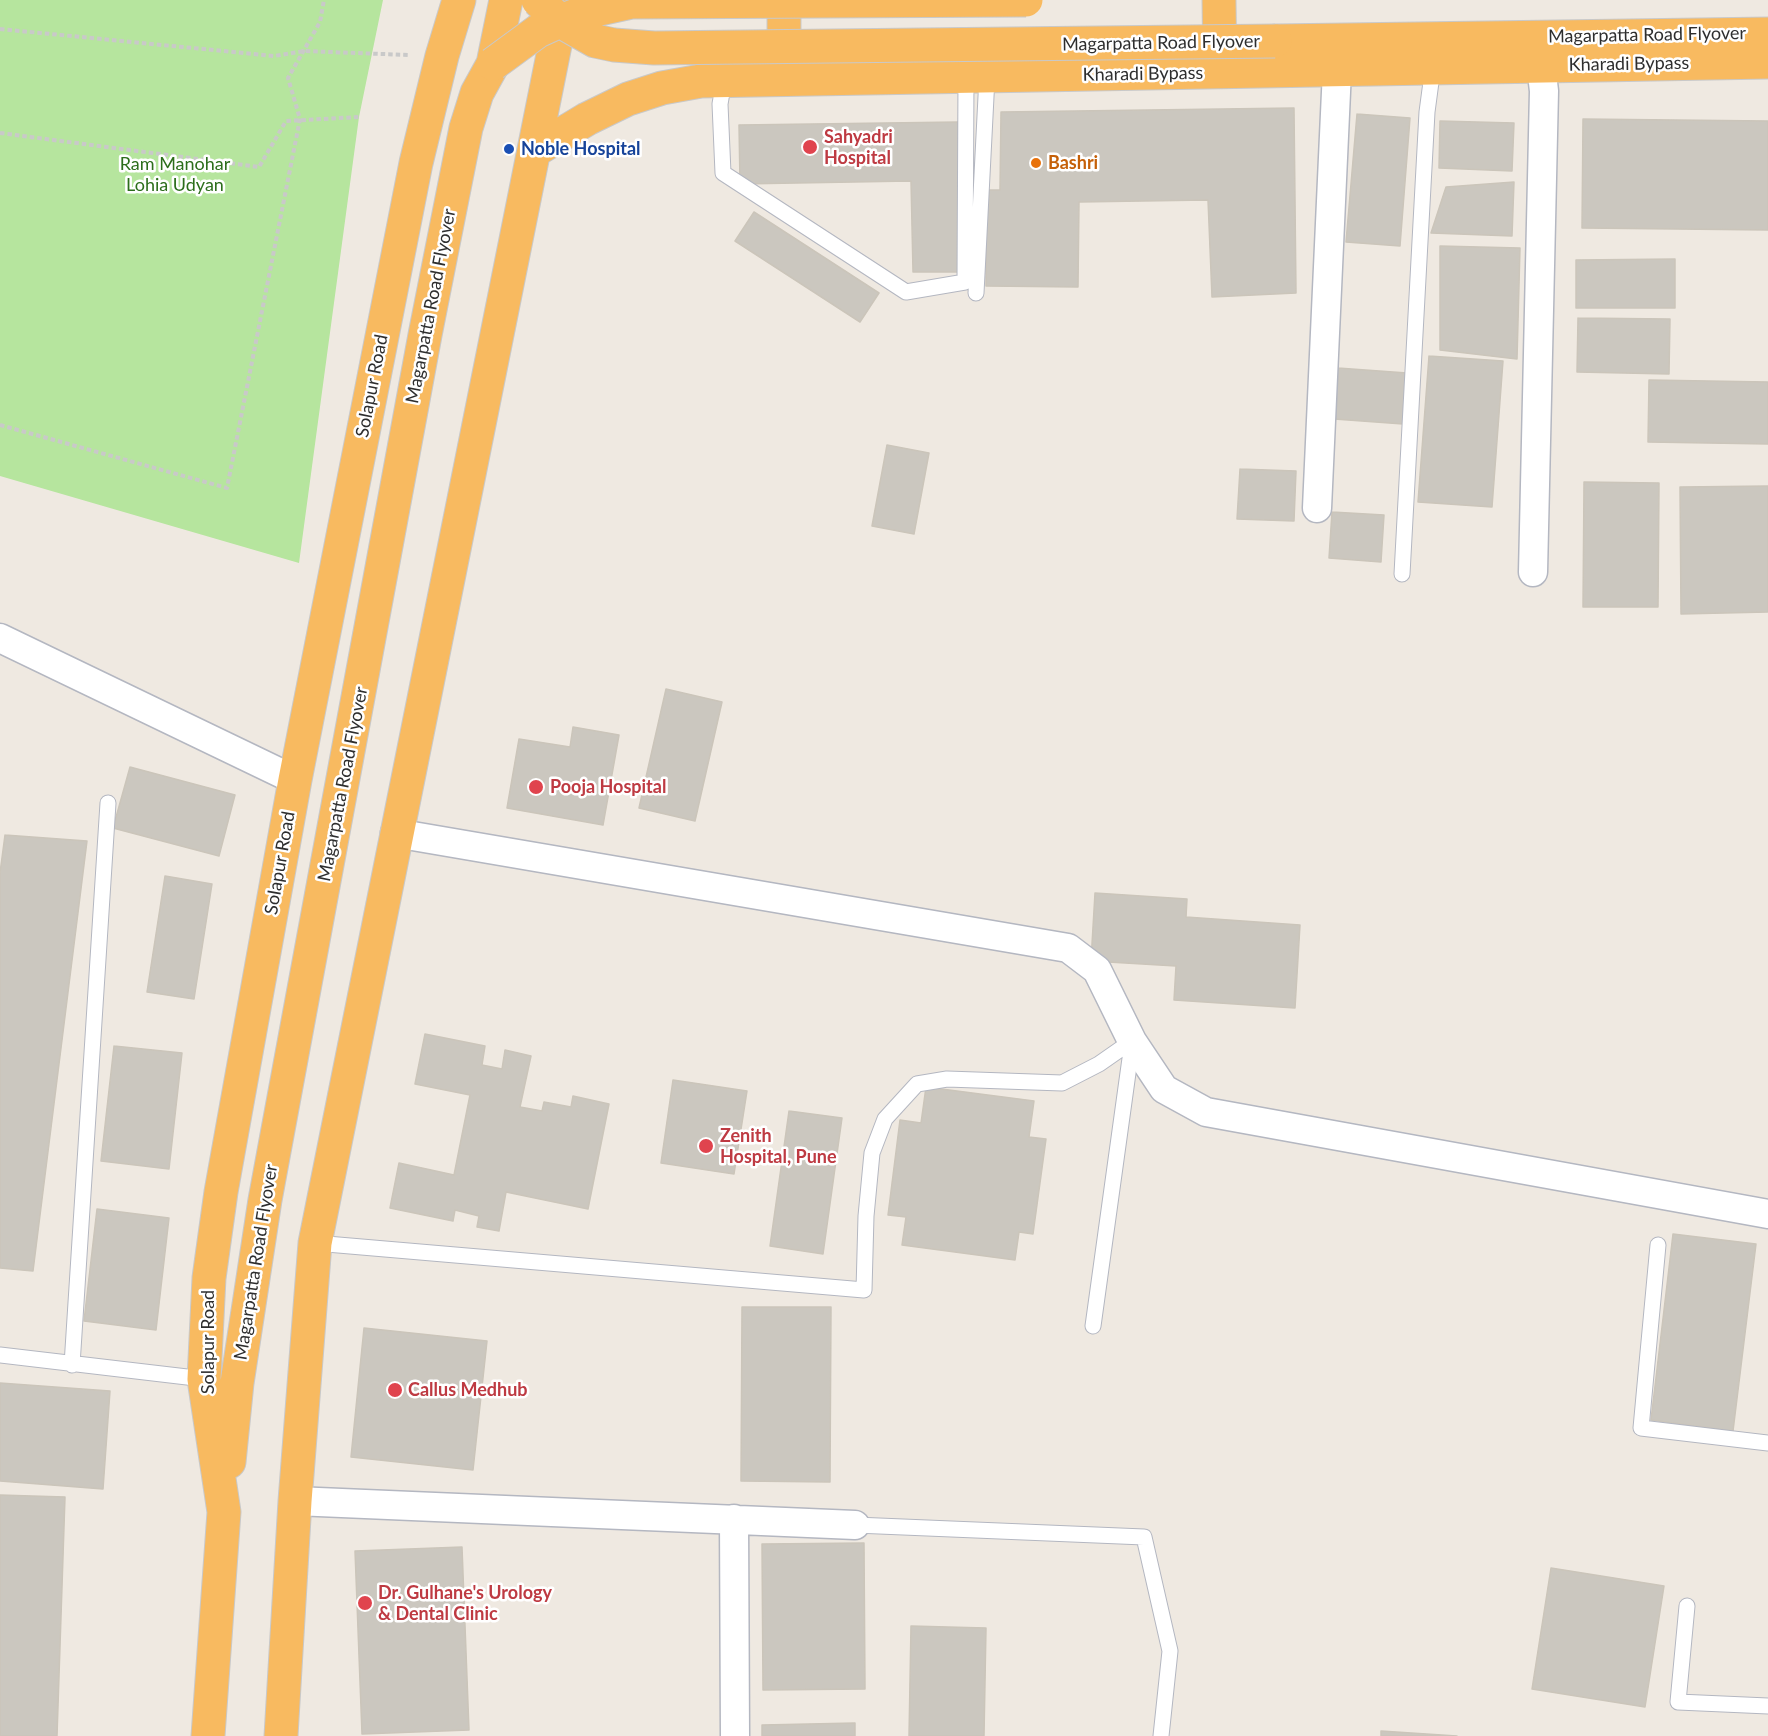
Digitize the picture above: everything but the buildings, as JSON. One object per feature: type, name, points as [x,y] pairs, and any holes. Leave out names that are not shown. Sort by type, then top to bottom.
[{"type":"highway","name":"Solapur Road","points":[[208,1736],[224,1512],[204,1379],[208,1278],[295,780],[416,163],[459,0]]},
{"type":"highway","points":[[446,44],[494,0]]},
{"type":"highway","name":"Magarpatta Road Flyover","points":[[224,1512],[237,1383],[265,1200],[466,128],[477,93],[493,64],[506,0]]},
{"type":"highway","points":[[784,0],[784,80]]},
{"type":"highway","name":"Magarpatta Road Flyover","points":[[554,7],[582,13],[632,2],[1026,0]]},
{"type":"highway","points":[[1219,0],[1220,72]]},
{"type":"highway","points":[[281,1736],[295,1501],[315,1243],[395,833],[534,151],[554,7]]},
{"type":"highway","name":"Magarpatta Road Flyover","points":[[493,64],[538,31],[554,7]]},
{"type":"highway","name":"Magarpatta Road Flyover","points":[[554,7],[595,41],[654,48],[1768,34]]},
{"type":"highway","name":"Kharadi Bypass","points":[[534,151],[587,119],[628,99],[662,88],[701,81],[1768,62]]},
{"type":"street","points":[[1533,572],[1544,91],[1541,66]]},
{"type":"street","points":[[1317,508],[1337,70]]},
{"type":"street","points":[[0,638],[295,780]]},
{"type":"street","points":[[395,833],[1068,948],[1097,970],[1132,1041],[1164,1089],[1206,1112],[1768,1214]]},
{"type":"street","points":[[295,1501],[855,1525]]},
{"type":"street","points":[[734,1519],[735,1736]]},
{"type":"lane","points":[[1402,574],[1426,112],[1433,67]]},
{"type":"lane","points":[[724,81],[720,104],[723,173],[906,292],[965,282],[976,77]]},
{"type":"lane","points":[[976,77],[976,293]]},
{"type":"lane","points":[[72,1365],[108,803]]},
{"type":"lane","points":[[315,1243],[864,1290],[866,1216],[872,1153],[885,1119],[917,1084],[947,1079],[1062,1083],[1099,1064],[1132,1041]]},
{"type":"lane","points":[[1094,1326],[1132,1041]]},
{"type":"lane","points":[[1658,1245],[1641,1428],[1768,1443]]},
{"type":"lane","points":[[0,1355],[204,1379]]},
{"type":"lane","points":[[855,1525],[1144,1537],[1170,1651],[1161,1736]]},
{"type":"lane","points":[[1687,1606],[1678,1702],[1768,1706]]},
{"type":"path","points":[[0,425],[227,488],[300,119],[288,78],[320,22],[324,0]]},
{"type":"path","points":[[0,29],[274,56],[304,51],[446,44]]},
{"type":"path","points":[[0,133],[259,167],[286,121],[359,117]]},
{"type":"green space","name":"Ram Manohar Lohia Udyan","points":[[0,0],[383,0],[359,117],[299,563],[0,476]]},
{"type":"place","name":"Sahyadri Hospital","points":[[810,147]]},
{"type":"place","name":"Noble Hospital","points":[[509,149]]},
{"type":"place","name":"Bashri","points":[[1036,163]]},
{"type":"place","name":"Pooja Hospital","points":[[536,787]]},
{"type":"place","name":"Zenith Hospital, Pune","points":[[706,1146]]},
{"type":"place","name":"Callus Medhub","points":[[395,1390]]},
{"type":"place","name":"Dr. Gulhane's Urology & Dental Clinic","points":[[365,1603]]}]
